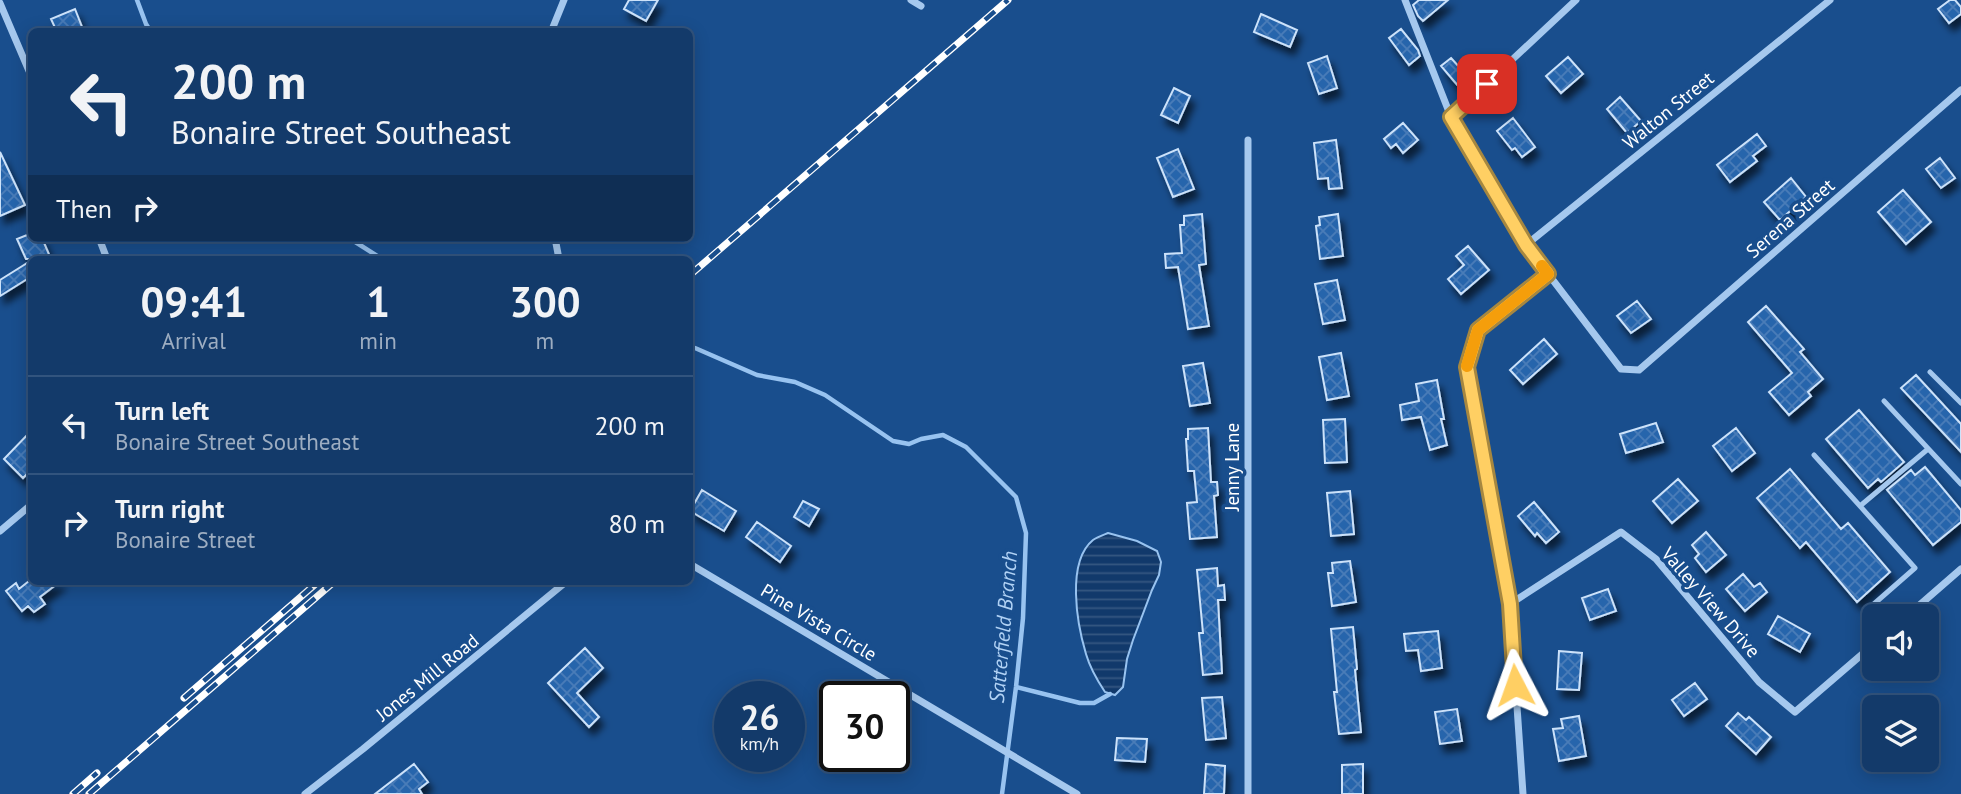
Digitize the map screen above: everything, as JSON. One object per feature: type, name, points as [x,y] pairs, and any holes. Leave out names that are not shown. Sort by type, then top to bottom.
[{"type":"street","points":[[553,28],[564,0]]},
{"type":"street","points":[[911,0],[921,6]]},
{"type":"street","points":[[1405,0],[1451,117],[1526,245],[1548,274],[1478,330],[1467,367],[1510,604],[1523,794]]},
{"type":"street","points":[[1451,117],[1576,0]]},
{"type":"street","name":"Walton Street","points":[[1526,245],[1830,0]]},
{"type":"street","points":[[0,3],[28,69]]},
{"type":"street","name":"Serena Street","points":[[1548,274],[1621,369],[1639,370],[1961,90]]},
{"type":"street","name":"Jenny Lane","points":[[1248,141],[1248,794]]},
{"type":"street","points":[[0,531],[28,508]]},
{"type":"street","name":"Valley View Drive","points":[[1510,604],[1621,532],[1656,559],[1759,682],[1795,712],[1862,654]]},
{"type":"street","name":"Pine Vista Circle","points":[[693,566],[1077,794]]},
{"type":"street","points":[[1921,604],[1961,569]]},
{"type":"street","name":"Jones Mill Road","points":[[304,794],[363,749],[562,585]]},
{"type":"lane","points":[[1930,372],[1961,403]]},
{"type":"lane","points":[[1884,401],[1961,484]]},
{"type":"lane","points":[[1860,506],[1928,449]]},
{"type":"lane","points":[[1814,455],[1915,568],[1874,604]]},
{"type":"water","points":[[1108,533],[1137,541],[1157,551],[1161,562],[1159,575],[1127,659],[1123,687],[1115,695],[1105,692],[1090,664],[1079,627],[1076,594],[1079,563],[1085,550],[1093,540]]},
{"type":"building","points":[[629,0],[658,0],[646,21],[624,9]]},
{"type":"building","points":[[1419,0],[1448,0],[1423,21],[1413,5]]},
{"type":"building","points":[[1950,0],[1955,0],[1961,7],[1961,14],[1949,23],[1938,9]]},
{"type":"building","points":[[75,9],[82,28],[55,28],[51,19]]},
{"type":"building","points":[[1261,14],[1297,30],[1290,47],[1254,32]]},
{"type":"building","points":[[1401,29],[1420,56],[1409,65],[1389,38]]},
{"type":"building","points":[[1327,56],[1337,88],[1319,94],[1308,63]]},
{"type":"building","points":[[1568,57],[1583,74],[1561,93],[1546,76]]},
{"type":"building","points":[[1451,58],[1469,78],[1459,87],[1441,66]]},
{"type":"building","points":[[1174,88],[1190,96],[1178,123],[1161,115]]},
{"type":"building","points":[[1620,97],[1641,121],[1627,133],[1607,109]]},
{"type":"building","points":[[1513,118],[1535,147],[1522,157],[1515,148],[1512,150],[1497,131]]},
{"type":"building","points":[[1403,123],[1418,140],[1403,153],[1396,144],[1391,148],[1384,139]]},
{"type":"building","points":[[1757,134],[1766,146],[1753,156],[1757,161],[1730,182],[1717,165]]},
{"type":"building","points":[[1336,140],[1342,188],[1329,189],[1328,178],[1318,179],[1314,143]]},
{"type":"building","points":[[1178,149],[1194,189],[1173,197],[1157,158]]},
{"type":"building","points":[[0,152],[25,205],[0,216]]},
{"type":"building","points":[[1940,158],[1955,178],[1941,188],[1926,169]]},
{"type":"building","points":[[1791,178],[1806,197],[1780,220],[1764,202]]},
{"type":"building","points":[[1903,190],[1931,222],[1906,244],[1878,212]]},
{"type":"building","points":[[1202,214],[1206,264],[1199,265],[1209,326],[1188,329],[1178,267],[1166,268],[1165,254],[1182,253],[1180,225],[1184,225],[1184,216]]},
{"type":"building","points":[[1338,214],[1343,256],[1320,259],[1316,226],[1320,225],[1319,217]]},
{"type":"building","points":[[28,235],[28,242],[44,242],[50,256],[28,256],[26,259],[17,239]]},
{"type":"building","points":[[1468,246],[1489,270],[1461,294],[1448,279],[1464,265],[1456,256]]},
{"type":"building","points":[[28,262],[28,278],[0,296],[0,280]]},
{"type":"building","points":[[1337,280],[1345,320],[1323,324],[1315,284]]},
{"type":"building","points":[[1637,301],[1651,319],[1631,333],[1617,316]]},
{"type":"building","points":[[1766,306],[1804,349],[1800,352],[1823,379],[1808,392],[1811,396],[1789,415],[1769,392],[1792,373],[1748,322]]},
{"type":"building","points":[[1544,339],[1557,354],[1523,384],[1510,370]]},
{"type":"building","points":[[1341,353],[1349,396],[1327,400],[1319,357]]},
{"type":"building","points":[[1203,363],[1210,403],[1190,406],[1183,366]]},
{"type":"building","points":[[1916,375],[1961,424],[1961,452],[1901,388]]},
{"type":"building","points":[[1437,380],[1447,445],[1430,450],[1421,417],[1402,420],[1400,405],[1419,401],[1416,384]]},
{"type":"building","points":[[1859,410],[1904,462],[1881,482],[1878,479],[1868,488],[1826,439]]},
{"type":"building","points":[[1345,419],[1347,462],[1325,463],[1323,420]]},
{"type":"building","points":[[1656,423],[1663,442],[1626,453],[1620,434]]},
{"type":"building","points":[[1208,428],[1211,482],[1217,482],[1218,495],[1214,496],[1217,537],[1190,539],[1187,503],[1197,502],[1194,471],[1188,471],[1186,439],[1188,429]]},
{"type":"building","points":[[1736,428],[1755,453],[1732,471],[1713,446]]},
{"type":"building","points":[[28,434],[28,473],[23,478],[4,459]]},
{"type":"building","points":[[1925,467],[1961,510],[1961,522],[1933,545],[1887,490],[1911,470],[1915,475]]},
{"type":"building","points":[[1790,469],[1841,529],[1848,523],[1890,572],[1857,602],[1806,542],[1800,548],[1757,498]]},
{"type":"building","points":[[1678,479],[1698,501],[1672,523],[1653,501]]},
{"type":"building","points":[[702,490],[736,511],[724,531],[693,513],[693,506]]},
{"type":"building","points":[[1350,491],[1354,534],[1331,536],[1327,493]]},
{"type":"building","points":[[803,501],[819,509],[809,526],[794,517]]},
{"type":"building","points":[[1534,502],[1559,532],[1546,543],[1537,533],[1535,536],[1518,516]]},
{"type":"building","points":[[757,522],[791,546],[780,562],[746,537]]},
{"type":"building","points":[[1706,532],[1726,555],[1706,572],[1695,558],[1699,554],[1692,545]]},
{"type":"building","points":[[1350,561],[1356,602],[1332,606],[1328,573],[1333,573],[1332,563]]},
{"type":"building","points":[[1217,568],[1218,586],[1224,585],[1225,600],[1218,600],[1222,673],[1203,675],[1199,633],[1203,633],[1197,570]]},
{"type":"building","points":[[1743,574],[1754,587],[1760,583],[1767,592],[1745,611],[1726,589]]},
{"type":"building","points":[[28,582],[28,585],[56,585],[40,597],[45,604],[34,612],[28,606],[22,611],[6,591],[16,583],[19,589]]},
{"type":"building","points":[[1608,589],[1616,611],[1590,620],[1582,598]]},
{"type":"building","points":[[1778,616],[1810,634],[1800,652],[1768,634]]},
{"type":"building","points":[[1353,627],[1361,732],[1339,734],[1331,629]]},
{"type":"building","points":[[1438,631],[1442,668],[1421,671],[1418,650],[1406,651],[1404,634]]},
{"type":"building","points":[[585,648],[603,668],[577,693],[599,717],[589,727],[548,683]]},
{"type":"building","points":[[1559,651],[1582,653],[1579,690],[1557,689]]},
{"type":"building","points":[[1695,683],[1707,699],[1684,716],[1672,700]]},
{"type":"building","points":[[1222,697],[1226,738],[1206,740],[1202,698]]},
{"type":"building","points":[[1457,709],[1462,741],[1440,744],[1435,712]]},
{"type":"building","points":[[1738,713],[1746,720],[1749,717],[1771,737],[1756,754],[1726,726]]},
{"type":"building","points":[[1579,716],[1586,756],[1559,761],[1553,729],[1563,728],[1561,719]]},
{"type":"building","points":[[1117,738],[1147,739],[1145,762],[1115,760]]},
{"type":"building","points":[[414,764],[428,782],[419,789],[422,794],[375,794]]},
{"type":"building","points":[[1206,764],[1225,766],[1224,794],[1204,794]]},
{"type":"building","points":[[1363,764],[1363,794],[1342,794],[1342,765]]},
{"type":"waterway","name":"Satterfield Branch","points":[[137,0],[148,28]]},
{"type":"waterway","name":"Satterfield Branch","points":[[355,242],[377,256]]},
{"type":"waterway","name":"Satterfield Branch","points":[[695,348],[757,375],[795,382],[825,395],[893,441],[909,444],[943,435],[966,447],[1016,497],[1026,533],[1023,618],[1002,794]]},
{"type":"waterway","points":[[1016,687],[1080,703],[1094,703],[1110,694]]},
{"type":"railway","points":[[693,272],[1008,0]]},
{"type":"railway","points":[[184,698],[314,585]]},
{"type":"railway","points":[[89,794],[330,585]]},
{"type":"railway","points":[[73,794],[97,773]]},
{"type":"slow traffic","points":[[1467,366],[1478,330],[1548,274],[1542,266]]},
{"type":"route","points":[[1487,84],[1451,117],[1526,245],[1548,274],[1478,330],[1467,367],[1510,604],[1515,685]]}]
